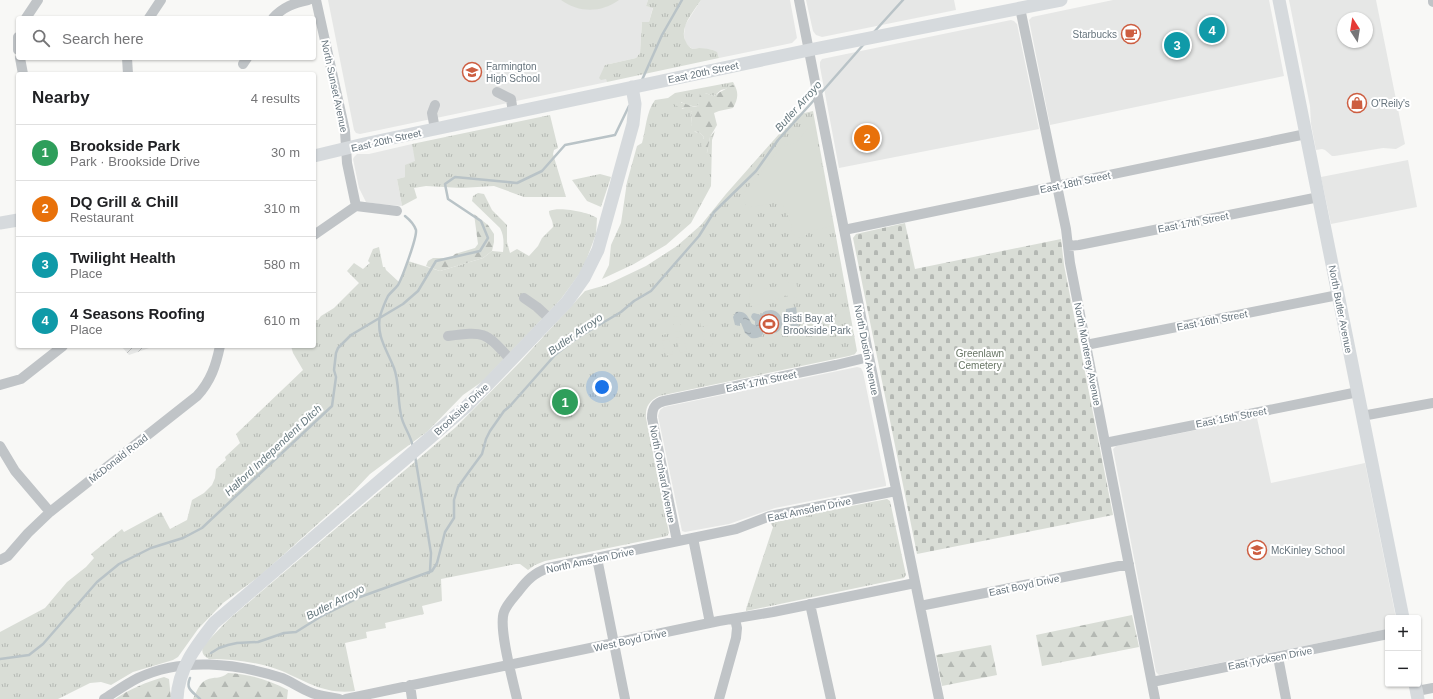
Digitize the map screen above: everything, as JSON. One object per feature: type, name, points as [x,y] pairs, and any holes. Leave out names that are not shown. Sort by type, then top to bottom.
[{"type":"main road","name":"East 20th Street","points":[[316,156],[364,144],[809,50],[1061,0]]},
{"type":"main road","name":"North Butler Avenue","points":[[1279,0],[1402,615]]},
{"type":"main road","name":"Brookside Drive","points":[[177,699],[180,679],[185,666],[200,641],[214,623],[467,406],[550,320],[579,286],[588,272],[598,250],[634,117],[635,104],[632,87]]},
{"type":"main road","points":[[0,223],[16,220]]},
{"type":"street","points":[[27,16],[38,0]]},
{"type":"street","points":[[150,16],[161,0]]},
{"type":"street","points":[[275,16],[289,5],[308,0]]},
{"type":"street","name":"North Sunset Avenue","points":[[316,0],[345,131],[347,163],[356,206]]},
{"type":"street","name":"North Dustin Avenue","points":[[799,0],[869,357],[939,699]]},
{"type":"street","name":"North Monterey Avenue","points":[[1020,8],[1057,186],[1154,699]]},
{"type":"street","points":[[20,60],[23,72]]},
{"type":"street","points":[[127,60],[128,72]]},
{"type":"street","points":[[497,92],[511,99],[514,113]]},
{"type":"street","points":[[435,105],[432,113],[435,129]]},
{"type":"street","name":"East 18th Street","points":[[844,230],[1306,134]]},
{"type":"street","name":"East 17th Street","points":[[1068,246],[1319,197]]},
{"type":"street","points":[[316,234],[356,206],[398,212]]},
{"type":"street","name":"East 16th Street","points":[[1086,345],[1338,294]]},
{"type":"street","points":[[524,298],[537,307],[550,320]]},
{"type":"street","points":[[448,336],[479,333],[485,335],[492,340],[511,360]]},
{"type":"street","points":[[0,384],[21,379],[60,348]]},
{"type":"street","name":"McDonald Road","points":[[0,560],[8,556],[28,533],[50,512],[197,396],[207,385],[217,362],[220,348]]},
{"type":"street","name":"East 17th Street","points":[[654,406],[664,401],[869,357]]},
{"type":"street","name":"East 15th Street","points":[[1105,443],[1358,392]]},
{"type":"street","points":[[1362,416],[1433,403]]},
{"type":"street","name":"North Orchard Avenue","points":[[654,406],[652,410],[652,418],[677,541]]},
{"type":"street","points":[[0,446],[15,471],[50,512]]},
{"type":"street","name":"East Amsden Drive","points":[[677,541],[736,529],[770,516],[896,491]]},
{"type":"street","points":[[693,538],[710,623]]},
{"type":"street","name":"North Amsden Drive","points":[[509,666],[502,618],[508,605],[527,580],[534,574],[548,568],[677,541]]},
{"type":"street","points":[[596,558],[625,699]]},
{"type":"street","name":"East Boyd Drive","points":[[920,606],[1129,564]]},
{"type":"street","name":"West Boyd Drive","points":[[346,699],[710,623],[915,583]]},
{"type":"street","points":[[810,604],[831,699]]},
{"type":"street","points":[[719,699],[736,638],[737,628],[735,619]]},
{"type":"street","name":"East Tycksen Drive","points":[[1152,682],[1385,635]]},
{"type":"street","points":[[1278,657],[1286,699]]},
{"type":"street","points":[[104,699],[138,678],[162,670],[203,665],[245,668],[283,678],[312,693],[339,699]]},
{"type":"street","points":[[509,666],[517,699]]},
{"type":"street","points":[[410,686],[412,699]]},
{"type":"street","points":[[1417,691],[1433,688]]},
{"type":"shaded area","name":"Farmington High School","points":[[328,0],[648,0],[646,6],[653,7],[649,22],[642,22],[640,53],[636,58],[605,65],[607,82],[360,134],[356,133],[354,130]]},
{"type":"shaded area","points":[[701,0],[790,0],[797,38],[792,43],[719,58],[713,50],[700,48],[693,49],[685,42],[685,25]]},
{"type":"shaded area","points":[[806,0],[954,0],[956,10],[822,37],[816,35],[813,31]]},
{"type":"shaded area","points":[[1113,0],[1269,0],[1284,76],[1050,125],[1029,20],[1032,17]]},
{"type":"shaded area","points":[[1289,0],[1376,0],[1405,144],[1396,149],[1383,148],[1332,156],[1325,150],[1316,150],[1311,124],[1310,106]]},
{"type":"shaded area","points":[[1011,20],[1017,24],[1039,129],[839,168],[820,67],[820,62],[822,59]]},
{"type":"shaded area","points":[[412,144],[416,161],[405,177],[397,179],[402,206],[366,202],[359,188],[353,159],[354,157],[357,154],[369,154]]},
{"type":"shaded area","points":[[1408,160],[1417,207],[1331,224],[1321,177]]},
{"type":"shaded area","points":[[123,348],[149,348],[129,355]]},
{"type":"shaded area","points":[[857,367],[861,368],[863,372],[886,486],[775,508],[729,524],[685,532],[682,531],[658,416],[660,410],[664,407]]},
{"type":"shaded area","name":"McKinley School","points":[[1257,418],[1271,483],[1365,463],[1395,615],[1385,615],[1385,630],[1159,675],[1156,672],[1113,449],[1116,446]]},
{"type":"green space","points":[[561,0],[619,0],[605,7],[590,10],[575,7]]},
{"type":"green space","points":[[648,0],[701,0],[685,25],[684,37],[687,44],[691,48],[713,50],[717,52],[719,58],[607,82],[606,79],[601,80],[599,78],[605,65],[636,58],[640,53],[642,22],[649,22],[653,8],[646,6]]},
{"type":"green space","points":[[733,82],[734,84],[729,88],[721,90],[714,96],[701,93],[698,107],[681,102],[682,109],[688,109],[692,112],[691,124],[695,132],[700,133],[704,137],[703,139],[707,153],[710,137],[715,131],[712,140],[711,186],[691,223],[666,245],[634,264],[602,279],[609,265],[611,245],[621,223],[627,182],[637,146],[642,143],[648,115],[655,100],[668,98],[675,93]]},
{"type":"green space","points":[[734,84],[737,90],[736,102],[733,108],[714,113],[717,125],[710,137],[707,153],[702,149],[701,144],[704,137],[700,133],[693,131],[691,124],[692,112],[674,104],[679,102],[698,107],[700,93],[714,96]]},
{"type":"green space","points":[[813,111],[857,351],[855,354],[849,356],[659,396],[650,402],[646,411],[646,418],[669,533],[667,536],[545,561],[528,570],[520,564],[516,564],[441,579],[442,601],[422,606],[424,614],[385,623],[386,628],[366,632],[367,638],[345,643],[355,691],[335,691],[317,687],[282,671],[264,665],[237,660],[209,659],[205,657],[202,652],[203,646],[229,619],[456,427],[521,361],[585,291],[606,285],[646,266],[677,246],[701,225],[726,194],[796,115]]},
{"type":"green space","points":[[550,115],[558,148],[554,150],[553,154],[566,197],[524,197],[494,186],[461,188],[426,186],[414,188],[417,198],[402,206],[397,179],[405,177],[405,165],[415,161],[412,144]]},
{"type":"green space","points":[[809,127],[815,130],[833,224],[832,226],[813,230],[802,238],[795,236],[792,233],[792,226],[783,205],[779,202],[746,208],[743,194],[782,146],[796,143]]},
{"type":"green space","points":[[600,174],[611,177],[601,207],[587,201],[572,180]]},
{"type":"green space","points":[[478,193],[484,194],[492,210],[507,225],[507,242],[510,253],[517,249],[529,256],[538,246],[542,238],[553,227],[549,211],[560,209],[574,210],[597,218],[596,234],[583,269],[561,299],[483,381],[463,395],[428,431],[370,474],[352,493],[261,575],[223,603],[198,629],[178,657],[173,660],[133,672],[111,685],[101,682],[90,683],[58,699],[0,699],[0,632],[45,608],[67,582],[86,567],[94,558],[91,554],[122,529],[124,532],[161,512],[170,529],[187,520],[192,500],[204,493],[212,485],[215,478],[216,469],[226,460],[225,457],[240,443],[236,434],[303,370],[292,348],[316,348],[316,320],[334,308],[359,283],[347,271],[354,263],[363,269],[370,263],[368,261],[373,249],[379,247],[383,267],[385,267],[386,270],[399,282],[408,261],[440,271],[483,258],[492,251],[503,252],[504,246],[500,228],[472,201],[473,196]]},
{"type":"green space","points":[[474,214],[488,225],[494,234],[492,251],[483,258],[440,271],[426,266],[428,261],[433,258],[451,258],[455,254],[475,248],[478,244]]},
{"type":"green space","name":"Greenlawn Cemetery","points":[[905,223],[915,269],[1061,239],[1064,265],[1113,515],[917,554],[853,238],[856,234]]},
{"type":"green space","name":"Bisti Bay at Brookside Park","points":[[787,280],[787,283],[796,281],[799,297],[788,299],[787,295],[770,300],[770,302],[751,306],[749,292],[779,286],[781,281]]},
{"type":"green space","points":[[705,310],[708,325],[701,327],[698,312]]},
{"type":"green space","points":[[679,316],[682,331],[675,332],[672,317]]},
{"type":"green space","points":[[665,318],[668,334],[661,335],[658,320]]},
{"type":"green space","points":[[709,331],[713,346],[706,347],[702,332]]},
{"type":"green space","points":[[683,336],[687,351],[680,353],[676,338]]},
{"type":"green space","points":[[669,339],[673,354],[666,356],[662,341]]},
{"type":"green space","points":[[887,499],[890,501],[906,575],[904,578],[746,611],[773,527],[770,522]]},
{"type":"green space","points":[[1132,615],[1139,647],[1042,666],[1036,635]]},
{"type":"green space","points":[[991,645],[997,675],[942,686],[936,655]]},
{"type":"green space","points":[[228,673],[251,676],[281,686],[288,690],[287,699],[193,699],[201,683]]},
{"type":"green space","points":[[164,677],[169,679],[171,699],[115,699],[138,686]]},
{"type":"water","points":[[796,307],[800,334],[791,335],[790,332],[792,332],[786,309]]},
{"type":"water","name":"Bisti Bay at Brookside Park","points":[[771,310],[780,315],[782,319],[781,327],[776,333],[770,333],[763,328],[763,334],[761,336],[751,338],[745,333],[741,323],[740,326],[735,325],[733,317],[736,312],[744,313],[752,324],[755,325],[755,321],[751,317],[752,314],[754,313],[761,315],[765,311]]},
{"type":"waterway","name":"Halford Independent Ditch","points":[[642,80],[662,35],[682,0]]},
{"type":"waterway","name":"Butler Arroyo","points":[[874,32],[903,0]]},
{"type":"waterway","name":"Butler Arroyo","points":[[820,94],[864,44]]},
{"type":"waterway","name":"Butler Arroyo","points":[[211,653],[228,645],[258,642],[284,633],[296,632],[320,617],[360,597],[432,571],[437,563],[445,532],[454,518],[454,500],[458,487],[482,454],[490,431],[504,411],[555,355],[577,338],[621,312],[634,301],[651,291],[699,236],[714,212],[756,171],[778,140],[815,99]]},
{"type":"waterway","name":"Halford Independent Ditch","points":[[0,659],[29,655],[43,644],[97,582],[119,564],[151,548],[183,538],[202,528],[332,406],[336,377],[334,370],[336,353],[338,348],[351,335],[403,304],[418,291],[436,261],[480,251],[488,238],[481,221],[448,199],[445,184],[455,177],[517,183],[542,171],[565,145],[615,135],[629,106]]},
{"type":"waterway","points":[[405,216],[412,222],[416,230],[416,234],[400,281],[388,296],[380,316],[379,323],[383,343],[396,374],[399,406],[402,419],[413,447]]},
{"type":"waterway","points":[[415,456],[431,553],[429,573]]},
{"type":"waterway","name":"Butler Arroyo","points":[[190,678],[188,685],[189,688],[200,699]]},
{"type":"place","name":"4 Seasons Roofing","points":[[1212,30]]},
{"type":"place","name":"Starbucks","points":[[1131,34]]},
{"type":"place","name":"Twilight Health","points":[[1177,45]]},
{"type":"place","name":"Farmington High School","points":[[472,72]]},
{"type":"place","name":"O'Reily's","points":[[1357,103]]},
{"type":"place","name":"DQ Grill & Chill","points":[[867,138]]},
{"type":"place","name":"Bisti Bay at Brookside Park","points":[[769,324]]},
{"type":"place","name":"Brookside Park","points":[[565,402]]},
{"type":"place","name":"McKinley School","points":[[1257,550]]}]
